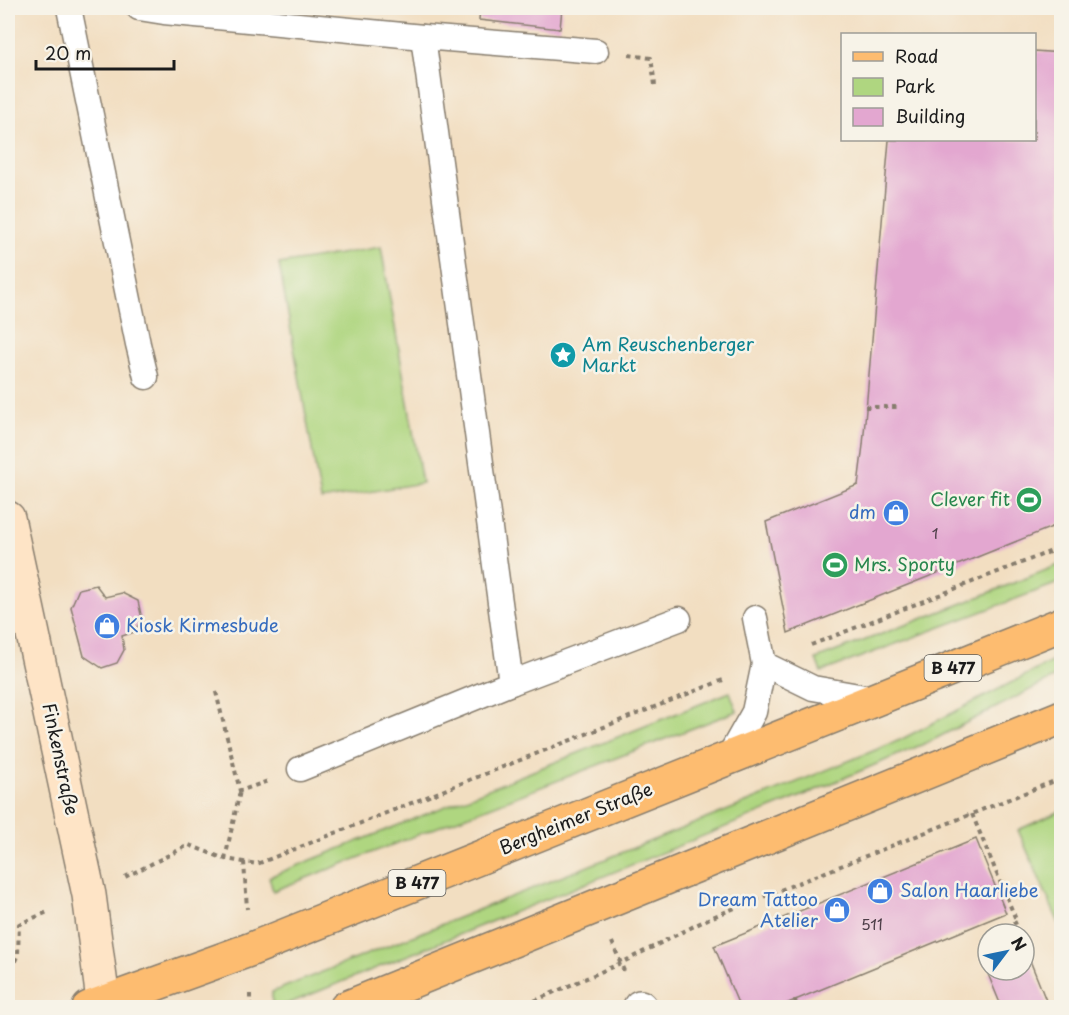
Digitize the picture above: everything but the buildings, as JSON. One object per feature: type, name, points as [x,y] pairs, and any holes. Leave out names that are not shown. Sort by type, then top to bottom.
[{"type":"main road","name":"Finkenstraße","points":[[8,518],[89,895],[99,1006]]},
{"type":"main road","name":"Bergheimer Straße","points":[[99,1006],[249,950],[1062,624]]},
{"type":"main road","points":[[346,1008],[1062,717]]},
{"type":"lane","points":[[69,8],[146,377]]},
{"type":"lane","points":[[139,8],[423,37],[596,51]]},
{"type":"lane","points":[[423,37],[511,682]]},
{"type":"lane","points":[[728,758],[754,712],[764,664],[755,618]]},
{"type":"lane","points":[[300,769],[511,682],[679,619]]},
{"type":"lane","points":[[764,664],[813,688],[876,699]]},
{"type":"path","points":[[865,407],[897,407]]},
{"type":"path","points":[[8,978],[18,954],[19,924],[89,895],[189,845],[225,859],[257,864],[1062,547]]},
{"type":"path","points":[[216,692],[240,791],[225,859]]},
{"type":"path","points":[[240,791],[300,769]]},
{"type":"path","points":[[519,1008],[621,963],[710,918],[1062,778]]},
{"type":"path","points":[[972,814],[1017,922]]},
{"type":"path","points":[[596,906],[640,1007]]},
{"type":"path","points":[[790,1008],[796,1005],[795,999]]},
{"type":"green space","points":[[381,247],[422,483],[321,500],[279,264]]},
{"type":"green space","points":[[1061,564],[1061,582],[821,672],[816,659]]},
{"type":"green space","points":[[1061,657],[1061,674],[933,740],[802,796],[280,1007],[272,1007],[272,992],[900,740]]},
{"type":"green space","points":[[730,692],[737,711],[273,891],[269,877]]},
{"type":"green space","points":[[1061,811],[1061,928],[1018,830]]},
{"type":"place","name":"Am Reuschenberger Markt","points":[[563,355]]},
{"type":"place","name":"Clever fit","points":[[1029,500]]},
{"type":"place","name":"dm","points":[[896,513]]},
{"type":"place","name":"Mrs. Sporty","points":[[835,565]]},
{"type":"place","name":"Kiosk Kirmesbude","points":[[107,626]]},
{"type":"place","name":"Salon Haarliebe","points":[[880,891]]},
{"type":"place","name":"Dream Tattoo Atelier","points":[[837,910]]}]
